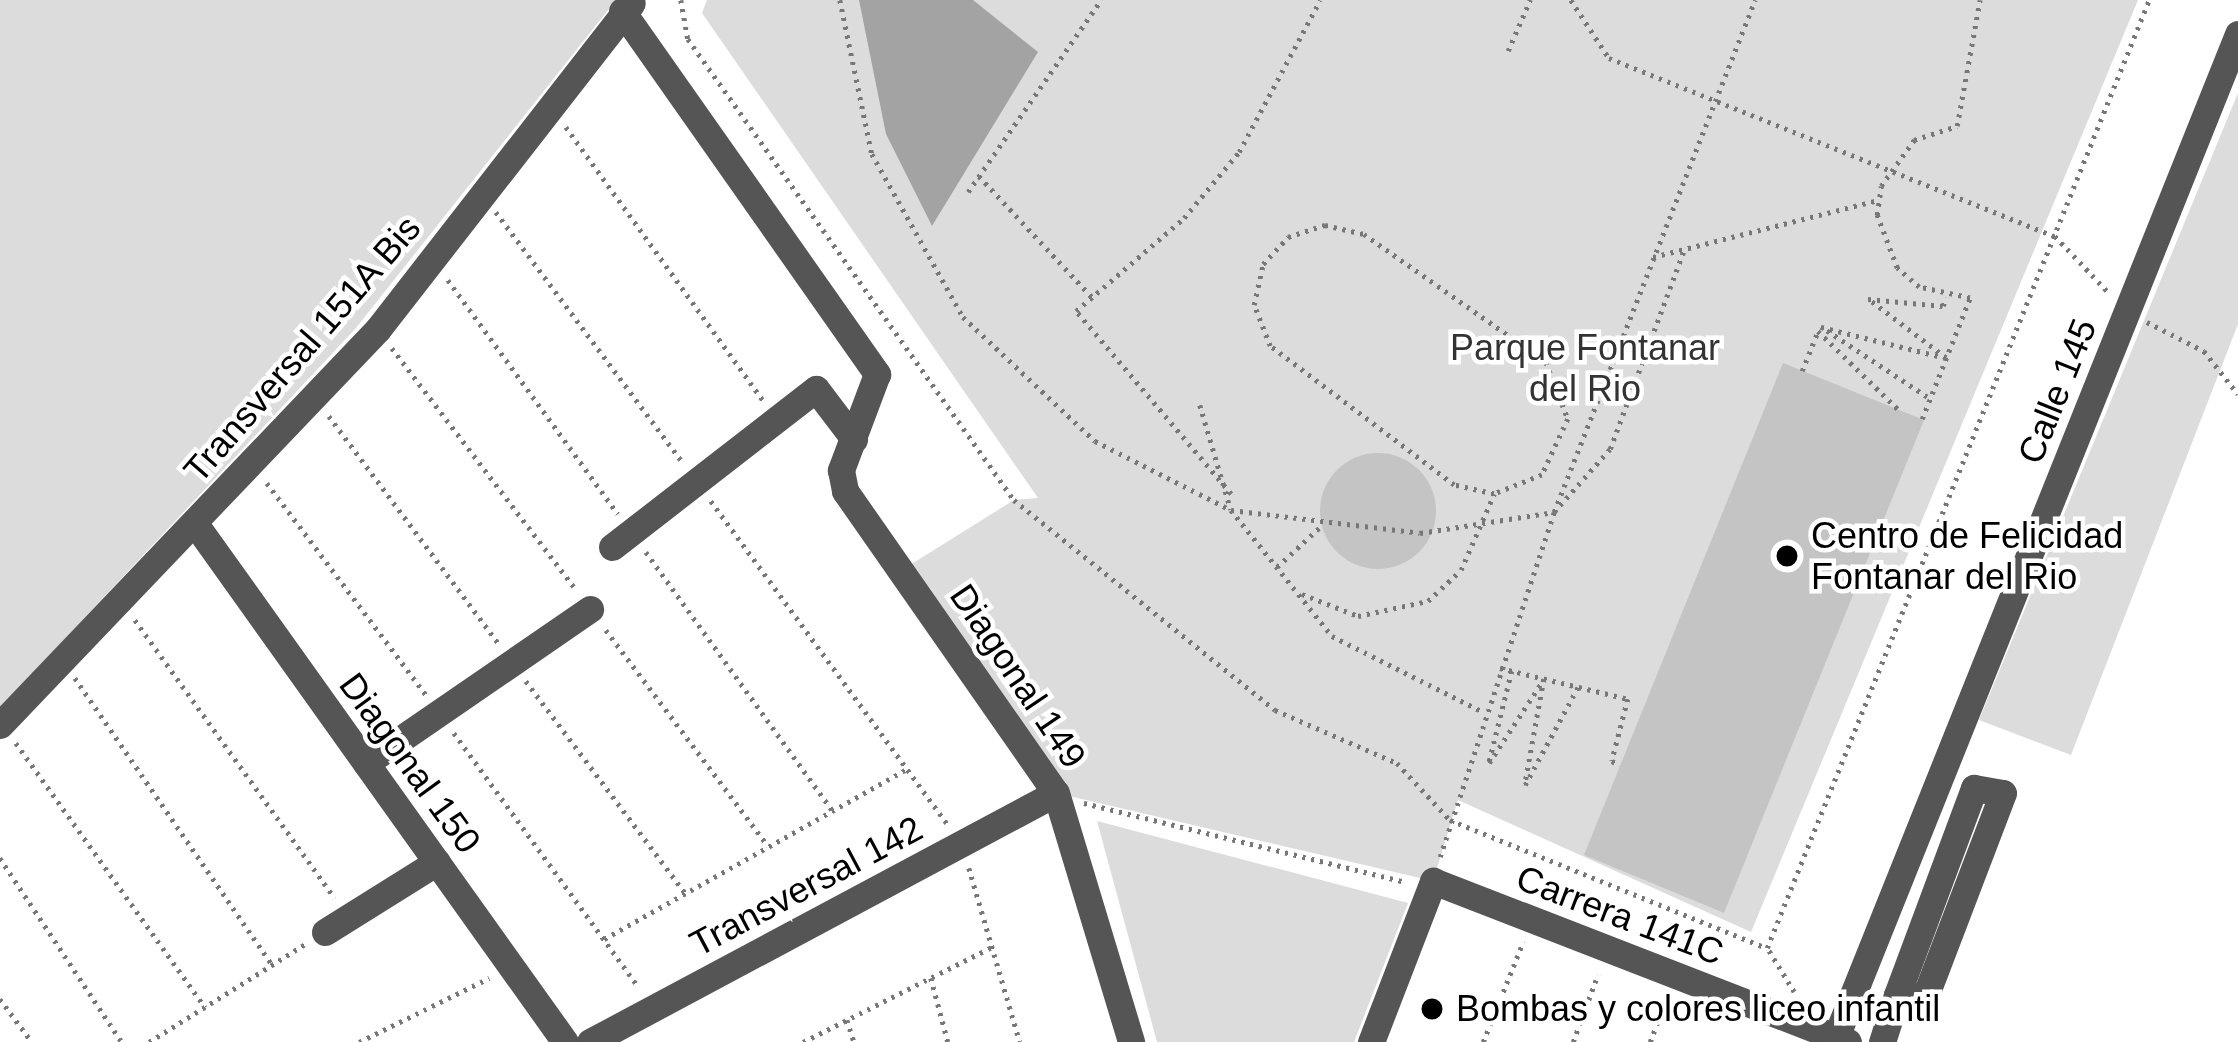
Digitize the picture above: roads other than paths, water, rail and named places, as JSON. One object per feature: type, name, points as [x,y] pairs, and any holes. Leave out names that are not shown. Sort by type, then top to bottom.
[{"type":"street","name":"Transversal 151A Bis","points":[[1,724],[196,525],[378,329],[628,6]]},
{"type":"street","points":[[628,6],[877,374],[854,439]]},
{"type":"street","name":"Calle 145","points":[[1834,1038],[2238,34]]},
{"type":"street","points":[[611,548],[816,389],[854,439]]},
{"type":"street","name":"Diagonal 149","points":[[854,439],[845,491],[1056,794],[1131,1042]]},
{"type":"street","name":"Diagonal 150","points":[[196,525],[565,1042]]},
{"type":"street","points":[[366,764],[590,609]]},
{"type":"street","points":[[1882,1042],[1897,995],[1974,788],[2003,794],[1925,997],[1897,995]]},
{"type":"street","name":"Transversal 142","points":[[590,1042],[1056,794]]},
{"type":"street","points":[[337,924],[436,862]]},
{"type":"street","name":"Carrera 141C","points":[[1371,1042],[1433,881],[1834,1038]]},
{"type":"place","name":"Centro de Felicidad Fontanar del Rio","points":[[1787,556]]},
{"type":"place","name":"Bombas y colores liceo infantil","points":[[1432,1009]]},
{"type":"park label","name":"Parque Fontanar del Rio","points":[[1585,368]]}]
